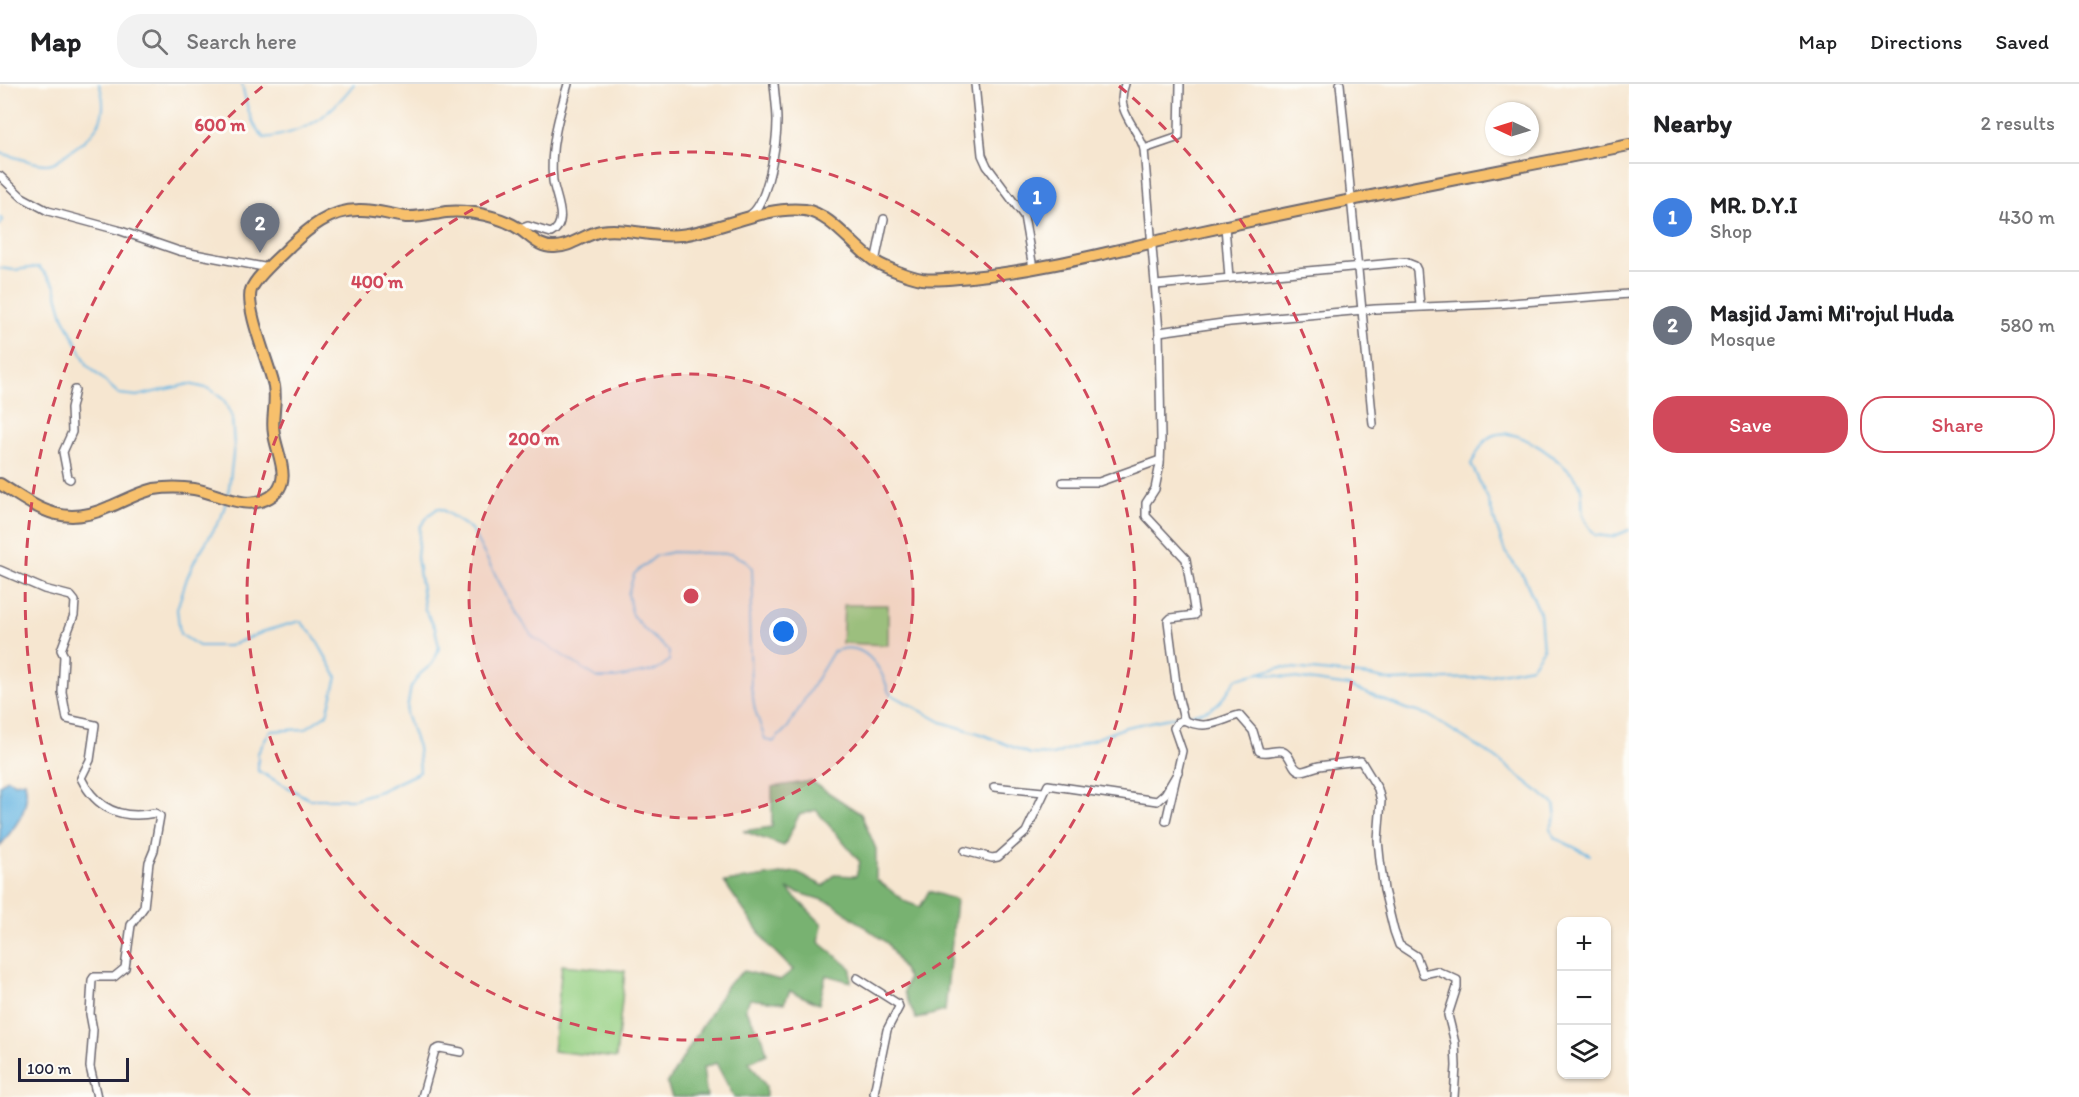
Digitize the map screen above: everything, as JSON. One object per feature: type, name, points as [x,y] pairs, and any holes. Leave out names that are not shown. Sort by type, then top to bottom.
[{"type":"main road","points":[[0,484],[48,511],[72,518],[88,515],[154,489],[182,488],[205,491],[242,502],[258,502],[273,496],[280,487],[283,471],[273,430],[276,407],[275,391],[250,303],[250,294],[253,285],[303,234],[327,217],[342,212],[358,210],[406,217],[426,217],[451,211],[481,214],[503,220],[520,229],[537,243],[553,247],[602,231],[615,230],[673,236],[690,234],[784,210],[810,211],[826,220],[875,262],[922,279],[984,276],[1033,268],[1225,226],[1629,145]]},
{"type":"street","points":[[520,229],[528,226],[551,233],[556,230],[560,221],[559,202],[553,182],[553,148],[568,84]]},
{"type":"street","points":[[744,219],[760,206],[773,156],[777,122],[774,84]]},
{"type":"street","points":[[975,84],[982,155],[987,166],[1024,216],[1033,268]]},
{"type":"street","points":[[1125,84],[1121,96],[1122,103],[1128,120],[1140,137],[1144,149],[1159,332],[1160,460],[1155,489],[1146,503],[1146,516],[1186,559],[1196,615],[1171,618],[1168,621],[1179,705],[1183,718],[1191,723],[1205,725],[1229,720],[1239,715],[1252,731],[1259,751],[1286,753],[1295,768],[1301,771],[1317,766],[1362,761],[1367,767],[1381,801],[1378,840],[1380,860],[1384,890],[1397,942],[1416,956],[1423,974],[1437,971],[1457,980],[1448,1014],[1455,1054],[1454,1097]]},
{"type":"street","points":[[1144,149],[1179,137],[1180,84]]},
{"type":"street","points":[[1340,84],[1373,424]]},
{"type":"street","points":[[0,176],[22,197],[48,211],[118,230],[179,251],[269,268]]},
{"type":"street","points":[[875,262],[884,219]]},
{"type":"street","points":[[1225,226],[1229,278]]},
{"type":"street","points":[[1156,285],[1404,262],[1415,266],[1417,270],[1420,306]]},
{"type":"street","points":[[1159,332],[1230,322],[1363,310],[1497,304],[1629,294]]},
{"type":"street","points":[[70,479],[63,452],[72,432],[71,408],[75,390]]},
{"type":"street","points":[[1063,482],[1099,482],[1160,460]]},
{"type":"street","points":[[0,570],[44,590],[71,597],[75,601],[74,615],[61,650],[64,656],[62,692],[67,719],[95,725],[90,759],[81,778],[87,789],[104,805],[119,814],[155,813],[160,816],[154,850],[149,862],[144,907],[131,925],[125,968],[114,977],[94,977],[92,980],[90,1014],[93,1030],[90,1064],[97,1097]]},
{"type":"street","points":[[1166,821],[1182,751],[1174,728],[1183,718]]},
{"type":"street","points":[[965,851],[992,858],[998,857],[1026,832],[1046,786],[1157,801],[1165,794],[1178,772]]},
{"type":"street","points":[[994,788],[1043,792]]},
{"type":"street","points":[[857,978],[898,1004],[899,1007],[884,1041],[874,1093],[876,1097]]},
{"type":"street","points":[[422,1097],[435,1050],[440,1048],[461,1052]]},
{"type":"green space","points":[[844,605],[888,605],[888,645],[842,643]]},
{"type":"green space","points":[[811,781],[861,814],[876,849],[876,879],[906,902],[920,907],[929,891],[956,900],[945,1011],[916,1019],[904,992],[908,978],[888,944],[832,903],[787,889],[822,924],[819,942],[851,968],[851,982],[826,975],[819,1004],[790,991],[784,1003],[750,999],[745,1009],[763,1038],[767,1054],[749,1062],[766,1086],[766,1097],[734,1097],[716,1063],[703,1068],[707,1097],[672,1097],[667,1084],[727,985],[744,971],[780,980],[793,970],[768,945],[724,882],[795,872],[824,886],[834,875],[856,876],[860,862],[816,810],[799,815],[784,846],[743,831],[772,827],[772,787]]},
{"type":"green space","points":[[562,965],[625,971],[616,1058],[553,1051]]},
{"type":"water","points":[[7,779],[15,783],[25,781],[26,800],[21,816],[0,846],[0,785]]},
{"type":"waterway","points":[[0,153],[40,164],[52,163],[61,158],[87,138],[99,124],[103,106],[99,84]]},
{"type":"waterway","points":[[242,84],[252,120],[264,138],[293,132],[315,122],[335,106],[354,84]]},
{"type":"waterway","points":[[0,217],[2,220],[0,225]]},
{"type":"waterway","points":[[0,268],[14,270],[39,267],[54,284],[63,316],[88,366],[119,394],[137,396],[189,384],[210,389],[224,400],[232,417],[234,446],[228,496]]},
{"type":"waterway","points":[[1186,715],[1211,709],[1221,700],[1236,679],[1282,667],[1370,676],[1393,681],[1475,678],[1531,667],[1543,650],[1540,613],[1524,577],[1505,552],[1487,497],[1471,464],[1483,444],[1494,435],[1505,434],[1529,441],[1563,466],[1581,486],[1583,515],[1595,535],[1612,537],[1629,530]]},
{"type":"waterway","points":[[226,502],[221,518],[195,560],[187,578],[177,609],[180,634],[199,646],[229,646],[268,630],[300,621],[314,636],[337,677],[327,714],[305,729],[270,731],[258,753],[258,771],[309,799],[354,799],[380,791],[420,772],[418,747],[406,714],[411,687],[420,674],[432,664],[439,647],[435,628],[425,610],[417,557],[420,527],[438,508],[471,529],[514,610],[532,636],[598,678],[615,678],[657,670],[669,661],[669,651],[632,615],[628,594],[634,574],[656,556],[672,552],[731,554],[745,560],[752,568],[753,598],[749,615],[751,687],[755,710],[765,739],[773,742],[788,727],[833,652],[844,649],[862,652],[870,658],[882,674],[889,693],[941,722],[981,734],[1030,754],[1053,755],[1126,727],[1180,716]]},
{"type":"waterway","points":[[1260,673],[1349,686],[1406,709],[1428,715],[1496,758],[1554,804],[1556,816],[1550,829],[1555,838],[1590,855]]},
{"type":"place","name":"MR. D.Y.I","points":[[1037,227]]},
{"type":"place","name":"Masjid Jami Mi'rojul Huda","points":[[260,253]]}]
